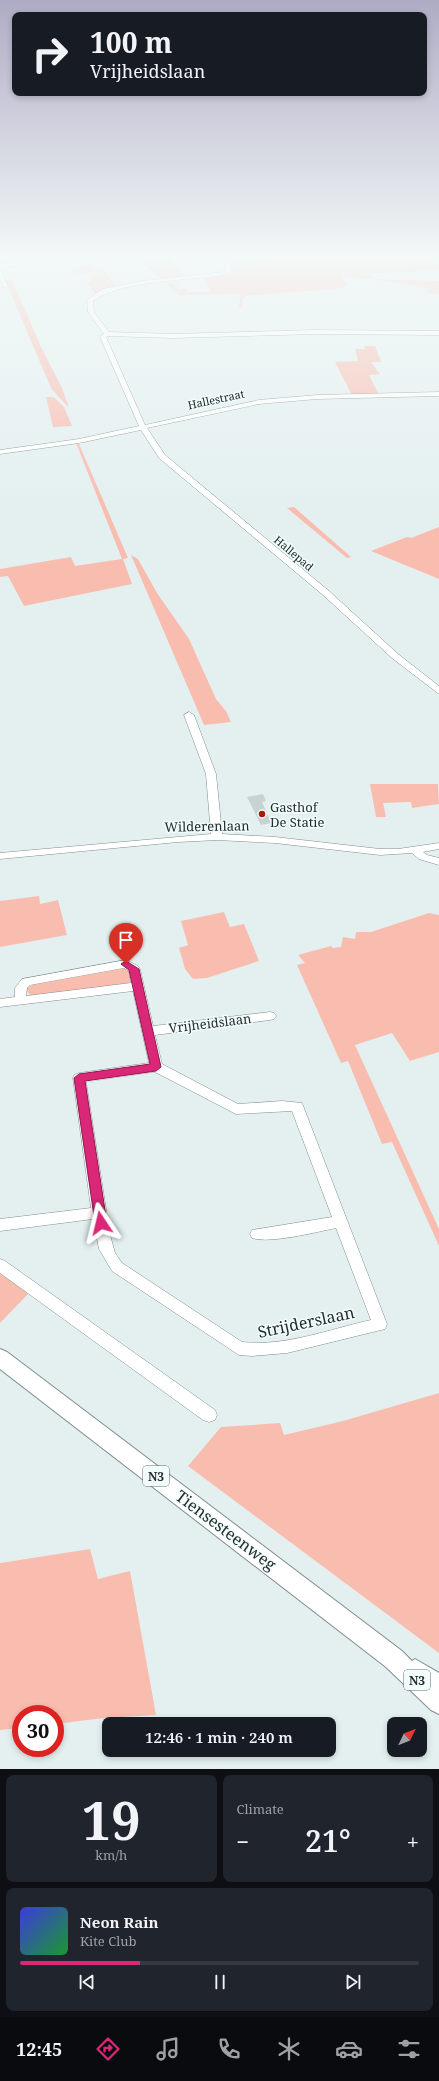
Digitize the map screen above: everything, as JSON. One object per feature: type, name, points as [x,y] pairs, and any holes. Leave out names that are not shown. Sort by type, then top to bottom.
[{"type":"main road","name":"Tiensesteenweg","points":[[0,1358],[394,1659],[439,1702]]},
{"type":"main road","name":"Tiensesteenweg","points":[[394,1659],[439,1686]]},
{"type":"street","name":"Hallepad","points":[[104,340],[142,426],[162,456],[326,593],[395,656],[439,691]]},
{"type":"street","name":"Hallestraat","points":[[0,452],[79,441],[217,410],[274,400],[335,396],[439,394]]},
{"type":"street","points":[[189,715],[211,774],[217,837]]},
{"type":"street","name":"Wilderenlaan","points":[[0,856],[178,839],[217,837],[275,840],[380,852],[414,850],[439,846]]},
{"type":"street","points":[[414,850],[423,857],[439,862]]},
{"type":"street","name":"Vrijheidslaan","points":[[22,1001],[20,992],[21,986],[26,982],[126,964],[134,969],[156,1067]]},
{"type":"street","points":[[0,1004],[138,986]]},
{"type":"street","name":"Vrijheidslaan","points":[[149,1031],[270,1016]]},
{"type":"street","points":[[0,1225],[99,1213],[79,1078],[156,1067]]},
{"type":"street","name":"Strijderslaan","points":[[99,1213],[106,1251],[109,1259],[117,1267],[239,1348],[250,1351],[273,1349],[380,1324],[297,1106],[282,1104],[248,1110],[236,1109],[156,1067]]},
{"type":"street","points":[[257,1234],[277,1233],[341,1221]]},
{"type":"street","points":[[0,1265],[209,1415]]},
{"type":"shaded area","points":[[30,340],[38,340],[62,388],[69,408],[51,388]]},
{"type":"shaded area","points":[[364,346],[375,346],[381,362],[371,362],[380,374],[369,375],[378,393],[352,395],[335,362],[358,361],[355,349],[365,349]]},
{"type":"shaded area","points":[[46,397],[54,397],[64,407],[72,426],[53,427]]},
{"type":"shaded area","points":[[76,443],[79,444],[128,558],[123,559],[132,584],[24,606],[8,576],[0,577],[0,569],[71,557],[75,566],[122,559]]},
{"type":"shaded area","points":[[294,507],[351,557],[347,558],[287,508]]},
{"type":"shaded area","points":[[439,527],[439,579],[371,551],[407,537],[411,538]]},
{"type":"shaded area","points":[[131,555],[138,559],[157,593],[189,639],[216,699],[226,711],[231,722],[204,725]]},
{"type":"shaded area","points":[[370,784],[438,784],[439,804],[412,808],[411,802],[383,803],[386,817],[376,817]]},
{"type":"shaded area","points":[[39,896],[40,904],[58,900],[67,935],[0,947],[0,901]]},
{"type":"shaded area","points":[[224,912],[230,927],[244,924],[259,961],[207,978],[193,979],[185,969],[179,948],[188,945],[181,921]]},
{"type":"shaded area","points":[[429,913],[439,915],[439,1052],[410,1061],[392,1033],[355,1045],[439,1229],[439,1246],[392,1142],[382,1144],[348,1061],[341,1063],[297,965],[305,963],[298,955],[331,946],[333,948],[341,947],[343,937],[355,939],[356,932],[371,932]]},
{"type":"shaded area","points":[[121,967],[128,968],[132,981],[128,983],[31,996],[26,990],[34,984]]},
{"type":"shaded area","points":[[0,1270],[30,1292],[0,1323]]},
{"type":"shaded area","points":[[439,1393],[439,1653],[188,1466],[221,1427],[280,1423],[284,1435],[343,1421]]},
{"type":"shaded area","points":[[90,1549],[98,1579],[130,1571],[156,1715],[102,1717],[102,1718],[64,1723],[64,1705],[12,1705],[12,1729],[0,1730],[0,1563]]},
{"type":"building","name":"Gasthof De Statie","points":[[263,794],[266,801],[262,802],[271,823],[261,825],[247,797]]},
{"type":"place","name":"Gasthof De Statie","points":[[262,814]]},
{"type":"route","points":[[101,1223],[79,1078],[156,1067],[134,969],[130,965],[126,964]]}]
